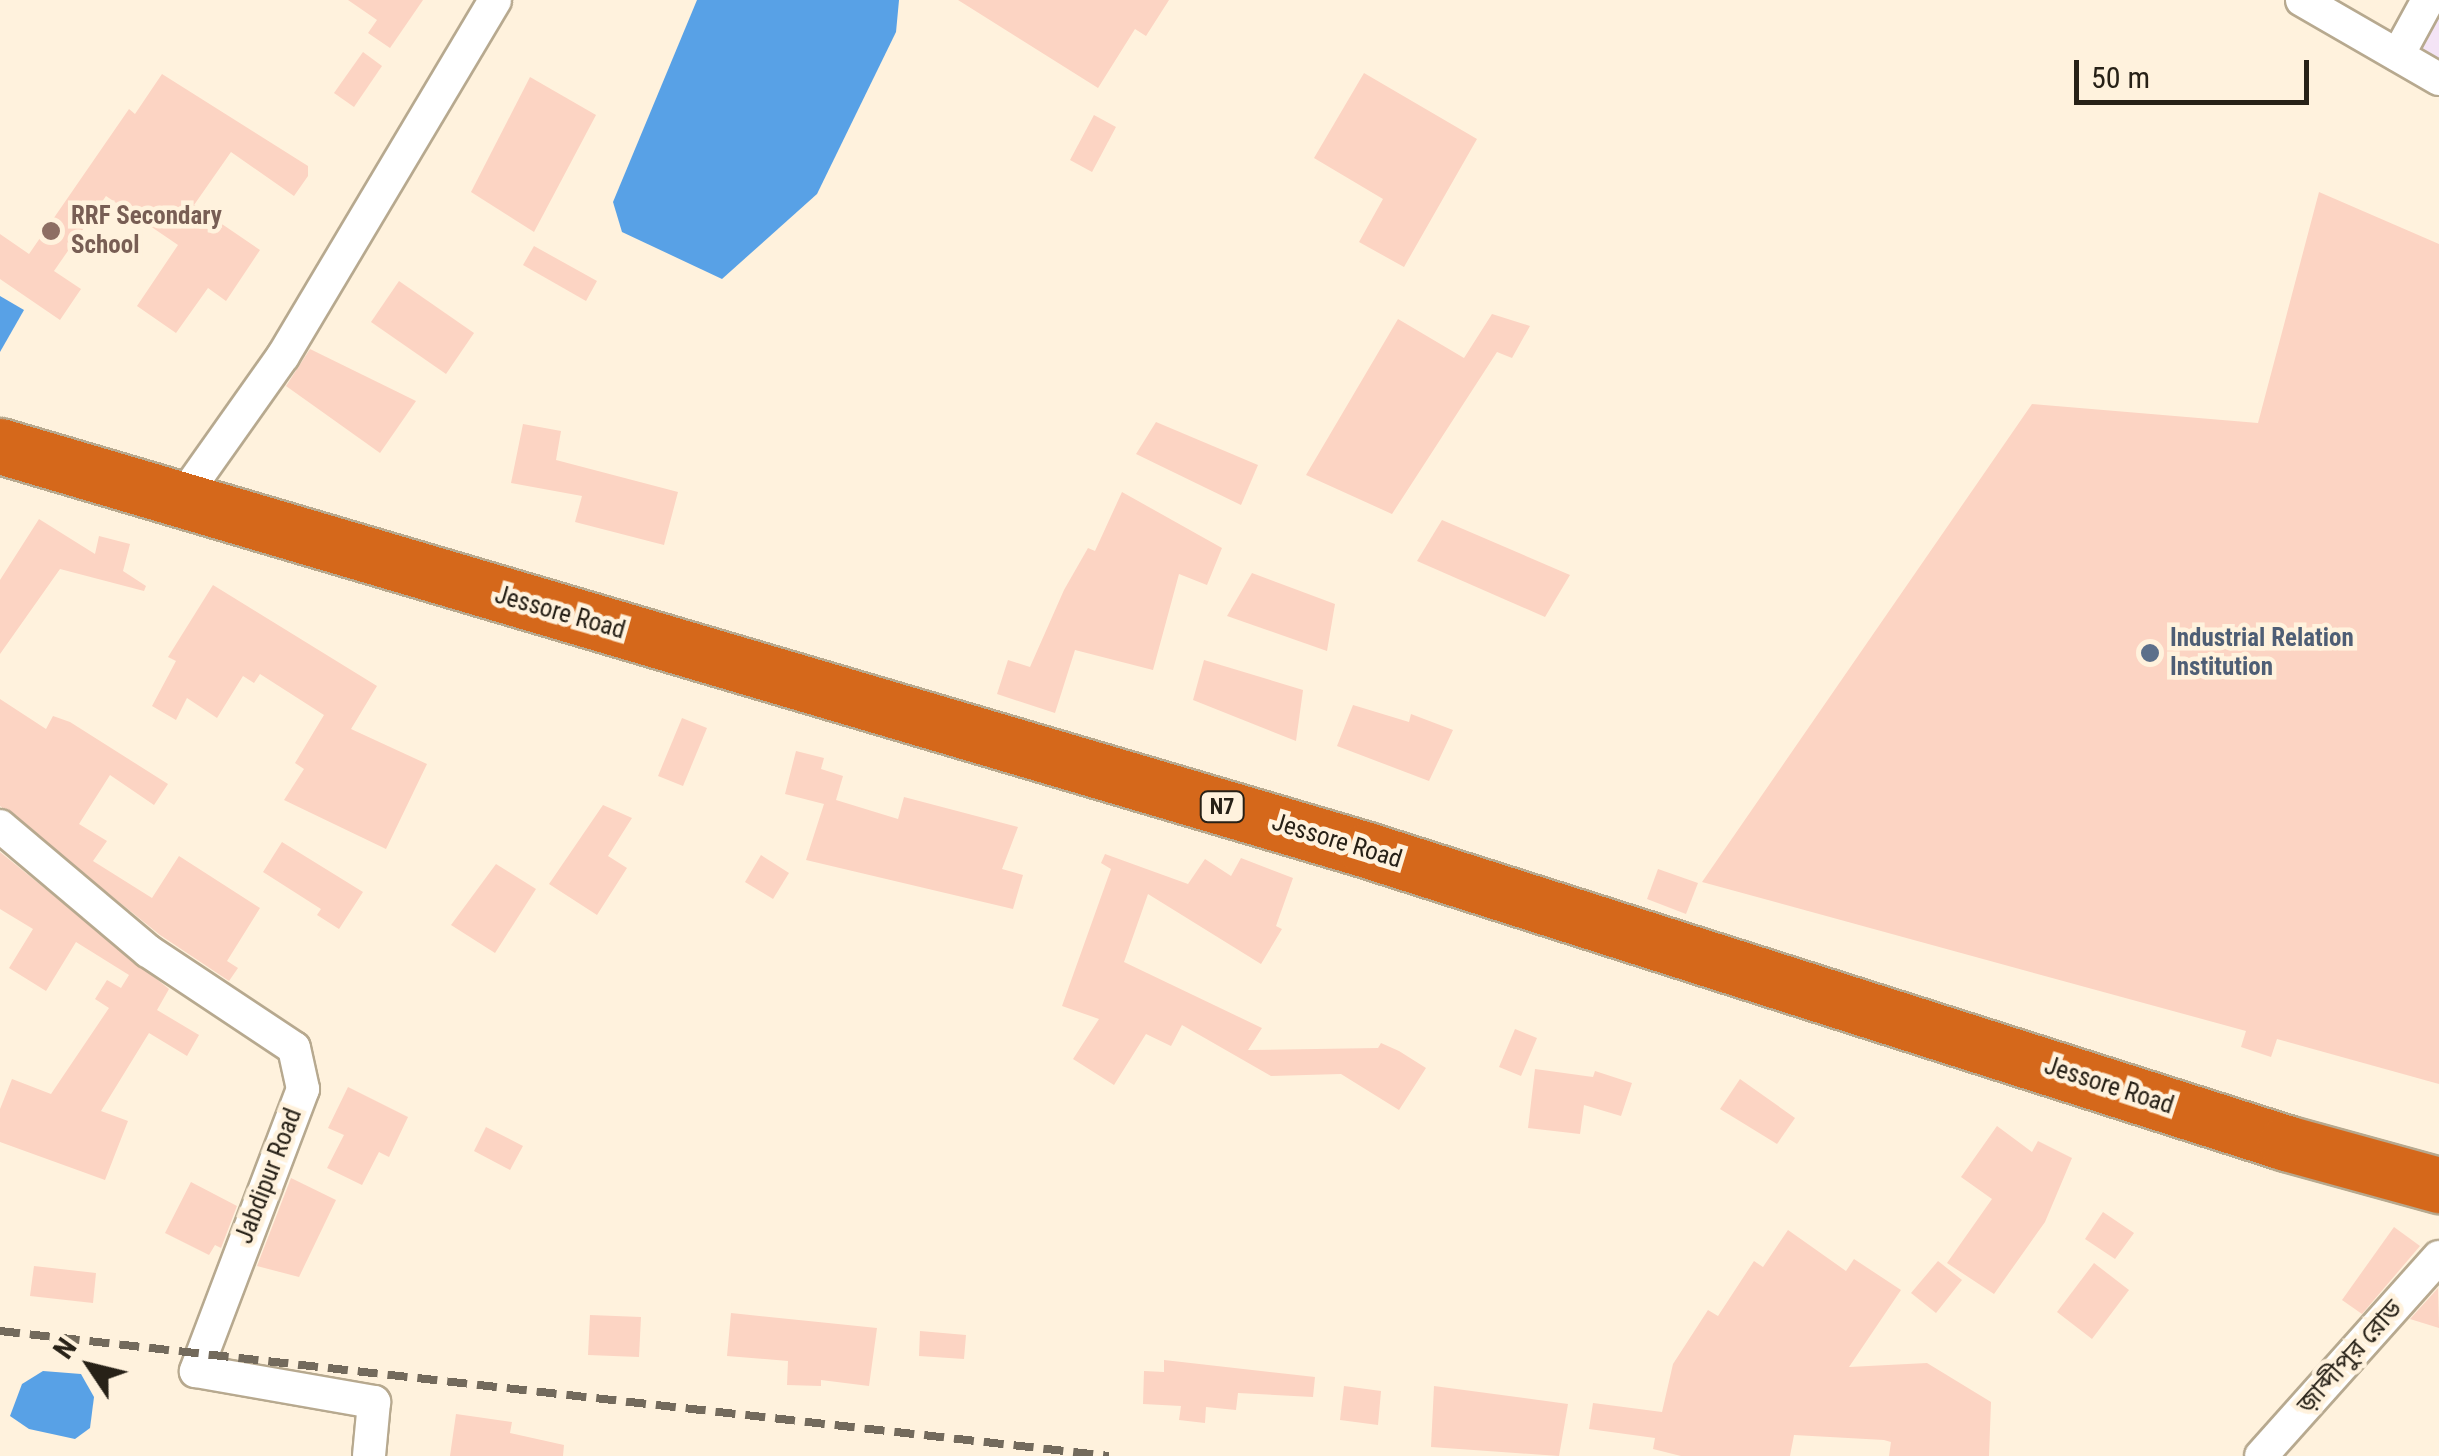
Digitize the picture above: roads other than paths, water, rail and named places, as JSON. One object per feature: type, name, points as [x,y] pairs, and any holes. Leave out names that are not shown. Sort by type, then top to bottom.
[{"type":"highway","name":"Jessore Road","points":[[0,446],[1368,850],[2286,1143],[2439,1185]]},
{"type":"street","points":[[181,500],[284,356],[495,0]]},
{"type":"street","points":[[2302,0],[2439,79]]},
{"type":"street","points":[[2398,55],[2428,0]]},
{"type":"street","name":"Jabdipur Road","points":[[0,826],[148,951],[294,1048],[303,1089],[196,1371],[374,1402],[368,1456]]},
{"type":"street","name":"জ়াব্দীপুর রোড","points":[[2261,1456],[2439,1257]]},
{"type":"water","points":[[697,0],[899,0],[896,32],[817,194],[722,279],[622,232],[613,202]]},
{"type":"water","points":[[0,296],[24,310],[0,352]]},
{"type":"water","points":[[43,1371],[81,1374],[94,1397],[90,1428],[75,1439],[29,1429],[10,1416],[22,1384]]},
{"type":"railway","points":[[0,1331],[1109,1456]]},
{"type":"place","name":"RRF Secondary School","points":[[51,231]]},
{"type":"place","name":"Industrial Relation Institution","points":[[2150,653]]}]
